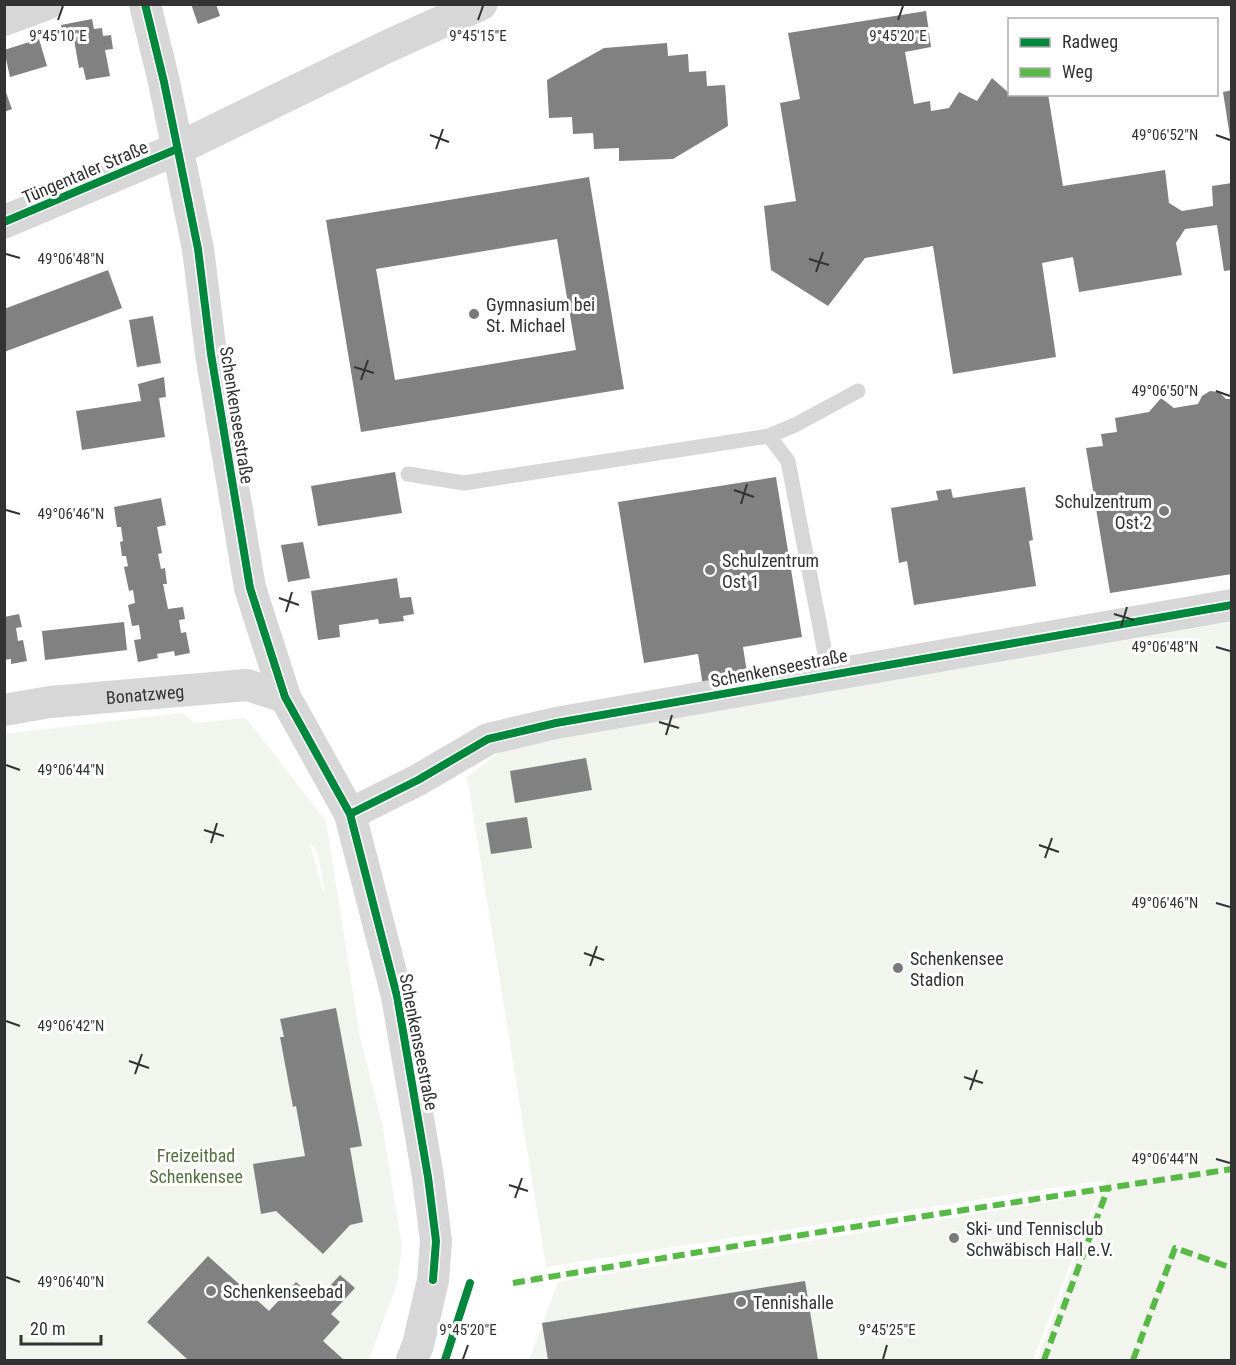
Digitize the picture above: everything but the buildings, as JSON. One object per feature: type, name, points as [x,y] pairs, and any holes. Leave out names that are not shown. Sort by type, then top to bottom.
[{"type":"street","points":[[4,20],[47,4]]},
{"type":"street","name":"Schenkenseestraße","points":[[145,4],[198,249],[211,354],[250,588],[285,697],[350,814],[397,996],[435,1231],[434,1280],[418,1345],[412,1360]]},
{"type":"street","name":"Tüngentaler Straße","points":[[4,222],[177,149],[384,48],[481,4]]},
{"type":"street","name":"Schenkenseestraße","points":[[350,814],[418,780],[488,739],[556,723],[1232,604]]},
{"type":"street","name":"Bonatzweg","points":[[4,710],[50,702],[247,685],[285,697]]},
{"type":"lane","points":[[408,474],[464,483],[769,436],[795,425],[858,391]]},
{"type":"lane","points":[[769,436],[788,461],[829,674]]},
{"type":"green space","name":"Schenkensee Stadion","points":[[1231,622],[1231,1360],[1037,1360],[1105,1180],[546,1267],[467,777],[506,747]]},
{"type":"green space","name":"Freizeitbad Schenkensee","points":[[182,713],[195,723],[246,718],[326,821],[360,1037],[382,1123],[402,1246],[397,1284],[369,1360],[5,1360],[4,734]],"holes":[[[309,842],[318,853],[325,896]]]},
{"type":"green space","name":"Ski- und Tennisclub Schwäbisch Hall e.V.","points":[[1098,1194],[1033,1360],[529,1360],[558,1282]]},
{"type":"marked path","points":[[513,1283],[814,1233],[1232,1169]]},
{"type":"marked path","points":[[1044,1360],[1108,1188]]},
{"type":"marked path","points":[[1133,1360],[1175,1248],[1232,1268]]},
{"type":"cycle path","points":[[145,4],[164,82],[198,249],[211,354],[250,588],[285,697],[350,814],[397,996],[428,1177],[436,1241],[433,1280]]},
{"type":"cycle path","points":[[4,222],[177,149]]},
{"type":"cycle path","points":[[350,814],[418,780],[488,739],[556,723],[1232,605]]},
{"type":"cycle path","points":[[445,1360],[470,1283]]},
{"type":"place","name":"Gymnasium bei St. Michael","points":[[474,314]]},
{"type":"place","name":"Schulzentrum Ost 2","points":[[1164,511]]},
{"type":"place","name":"Schulzentrum Ost 1","points":[[710,570]]},
{"type":"place","name":"Schenkensee Stadion","points":[[898,968]]},
{"type":"place","name":"Ski- und Tennisclub Schwäbisch Hall e.V.","points":[[954,1238]]},
{"type":"place","name":"Schenkenseebad","points":[[211,1291]]},
{"type":"place","name":"Tennishalle","points":[[741,1302]]}]
